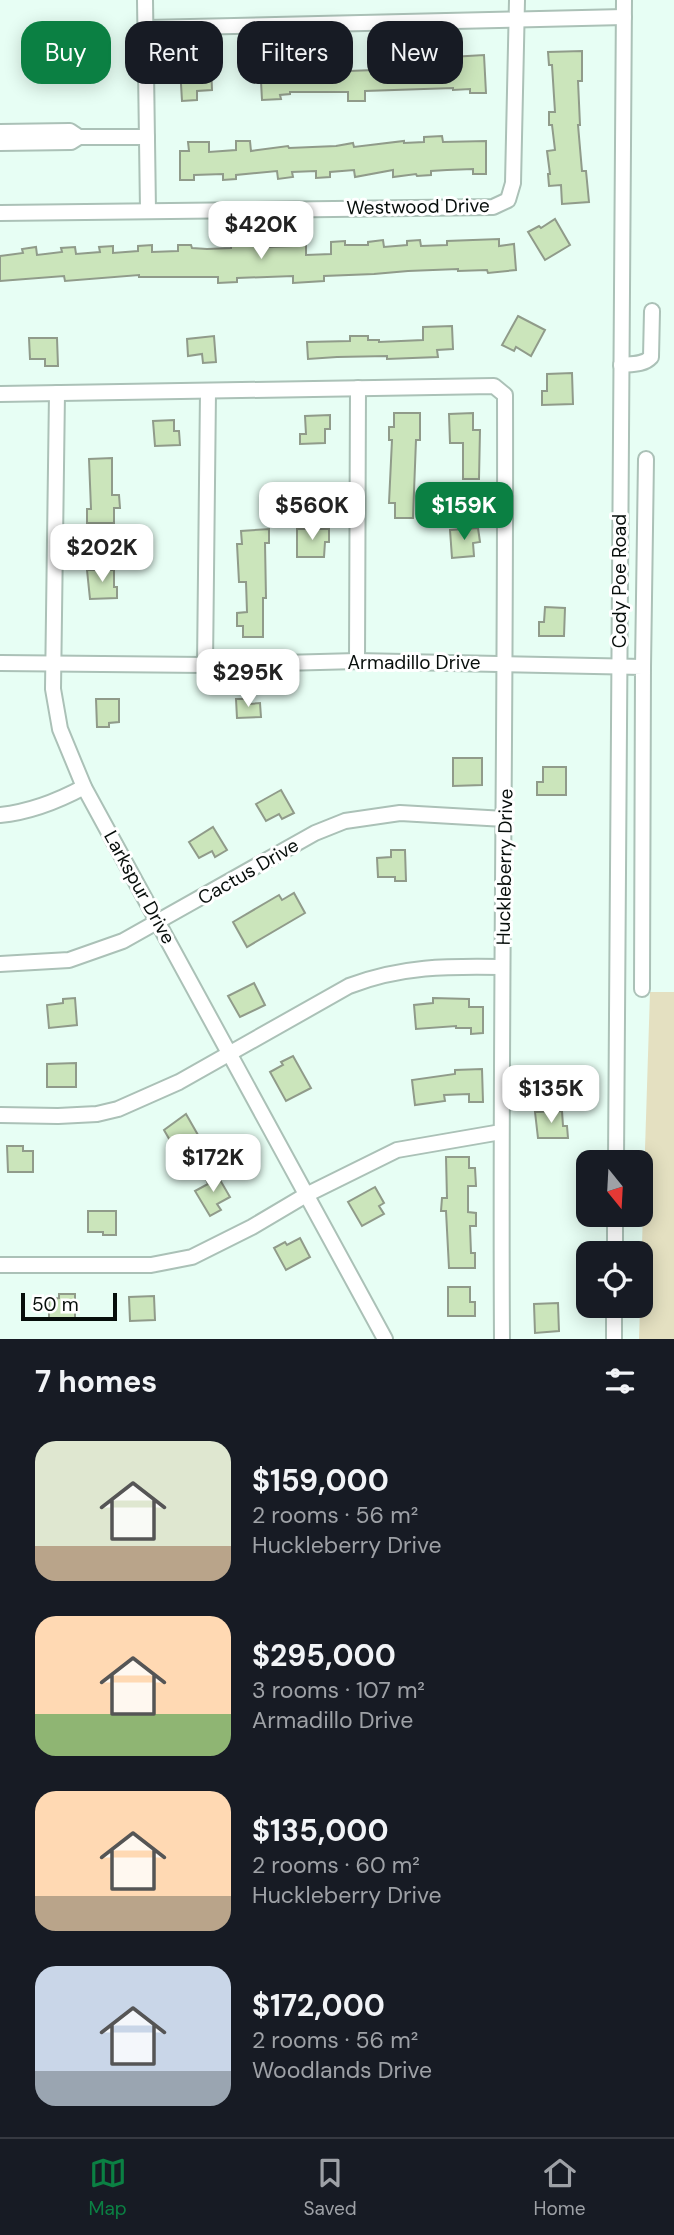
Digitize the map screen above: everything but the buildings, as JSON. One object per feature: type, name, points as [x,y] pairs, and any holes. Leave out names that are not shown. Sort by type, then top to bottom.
[{"type":"street","points":[[145,0],[146,21]]},
{"type":"street","name":"Westwood Drive","points":[[0,213],[502,204],[508,200],[513,183],[517,0]]},
{"type":"street","name":"Cody Poe Road","points":[[616,1150],[624,0]]},
{"type":"street","points":[[223,26],[624,17]]},
{"type":"street","points":[[147,84],[148,210]]},
{"type":"street","points":[[0,132],[70,131],[79,137]]},
{"type":"street","points":[[0,143],[71,142],[79,137],[147,137]]},
{"type":"street","points":[[621,365],[638,364],[651,356],[652,311]]},
{"type":"street","name":"Huckleberry Drive","points":[[358,388],[494,386],[505,395],[502,1339]]},
{"type":"street","points":[[0,394],[358,388],[357,661]]},
{"type":"street","points":[[205,665],[208,392]]},
{"type":"street","name":"Larkspur Drive","points":[[57,393],[52,663],[53,689],[60,729],[84,787],[385,1339]]},
{"type":"street","points":[[642,989],[646,459]]},
{"type":"street","points":[[619,506],[645,507]]},
{"type":"street","name":"Armadillo Drive","points":[[0,663],[205,665],[357,661],[643,667]]},
{"type":"street","points":[[0,815],[23,812],[51,803],[84,787]]},
{"type":"street","name":"Cactus Drive","points":[[0,964],[69,960],[123,941],[315,833],[345,821],[400,813],[505,820]]},
{"type":"street","points":[[617,900],[642,902]]},
{"type":"street","points":[[0,1115],[58,1116],[97,1114],[118,1109],[167,1088],[349,986],[376,976],[445,966],[502,967]]},
{"type":"street","points":[[0,1265],[151,1265],[192,1257],[252,1227],[306,1195],[397,1150],[501,1132]]},
{"type":"street","points":[[614,1318],[614,1339]]},
{"type":"shaded area","points":[[650,992],[674,992],[674,1339],[639,1339],[640,1318],[653,1318],[653,1241],[642,1241],[643,1227],[653,1227],[653,1150],[645,1150]]}]
